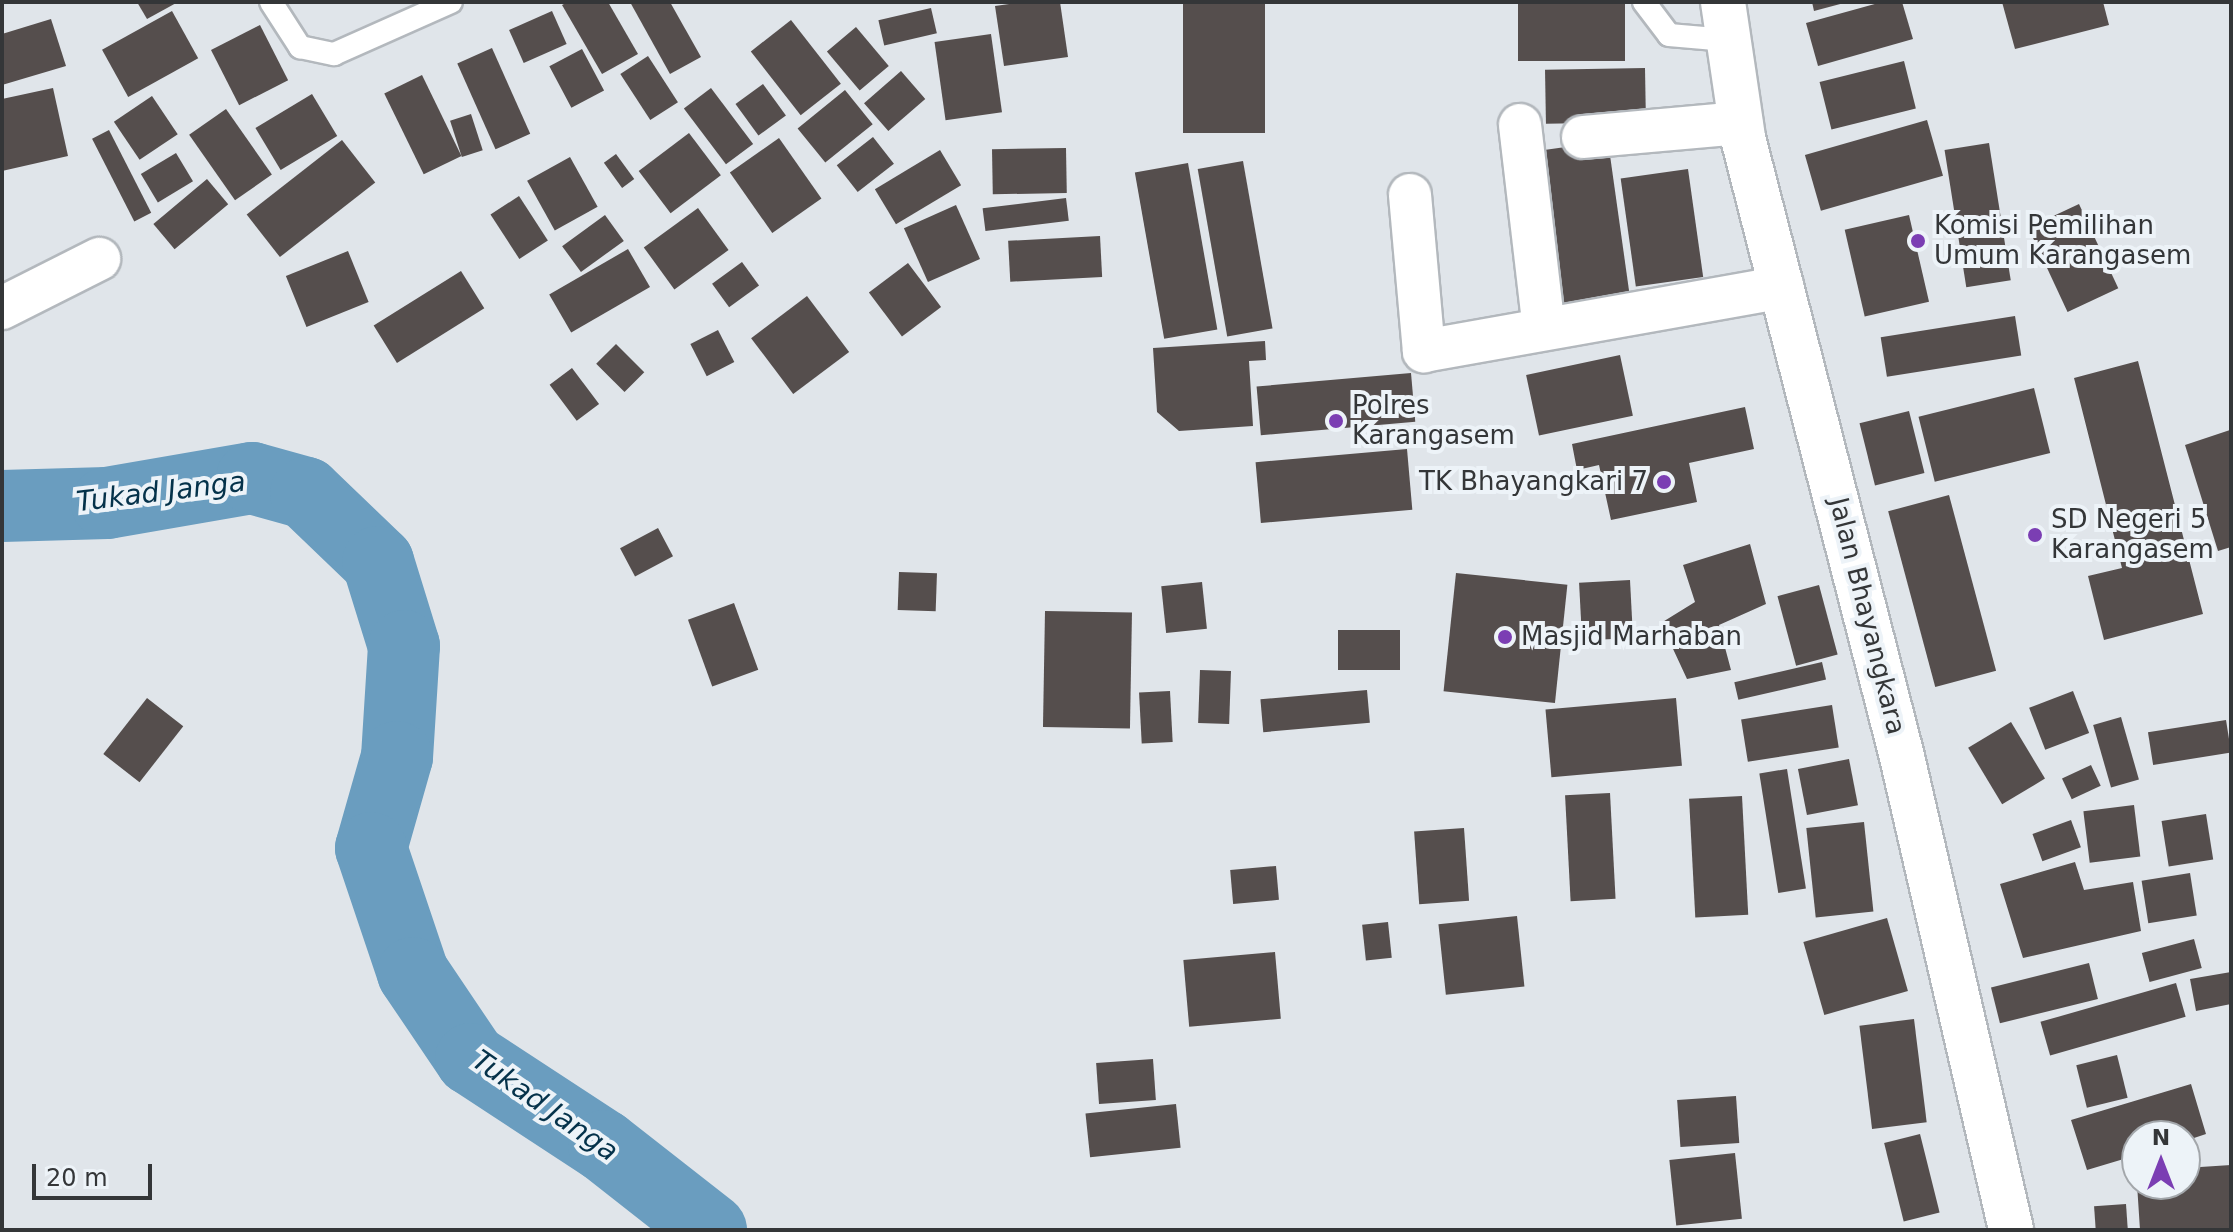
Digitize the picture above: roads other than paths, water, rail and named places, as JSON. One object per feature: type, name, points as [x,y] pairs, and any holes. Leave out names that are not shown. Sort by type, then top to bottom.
[{"type":"street","name":"Jalan Bhayangkara","points":[[1725,21],[1741,123],[1902,757],[2011,1230]]},
{"type":"street","points":[[1583,137],[1741,123]]},
{"type":"street","points":[[1520,125],[1544,328]]},
{"type":"street","points":[[1410,195],[1424,351],[1782,287]]},
{"type":"street","points":[[2,308],[99,259]]},
{"type":"lane","points":[[271,2],[300,47],[334,54],[451,2]]},
{"type":"lane","points":[[1644,2],[1669,35],[1725,21]]},
{"type":"waterway","name":"Tukad Janga","points":[[2,506],[107,503],[252,478],[306,493],[378,562],[404,646],[397,757],[371,848],[413,973],[471,1059],[604,1146],[711,1230]]},
{"type":"place","name":"Komisi Pemilihan Umum Karangasem","points":[[1918,241]]},
{"type":"place","name":"Polres Karangasem","points":[[1336,421]]},
{"type":"place","name":"TK Bhayangkari 7","points":[[1664,482]]},
{"type":"place","name":"SD Negeri 5 Karangasem","points":[[2035,535]]},
{"type":"place","name":"Masjid Marhaban","points":[[1505,637]]}]
